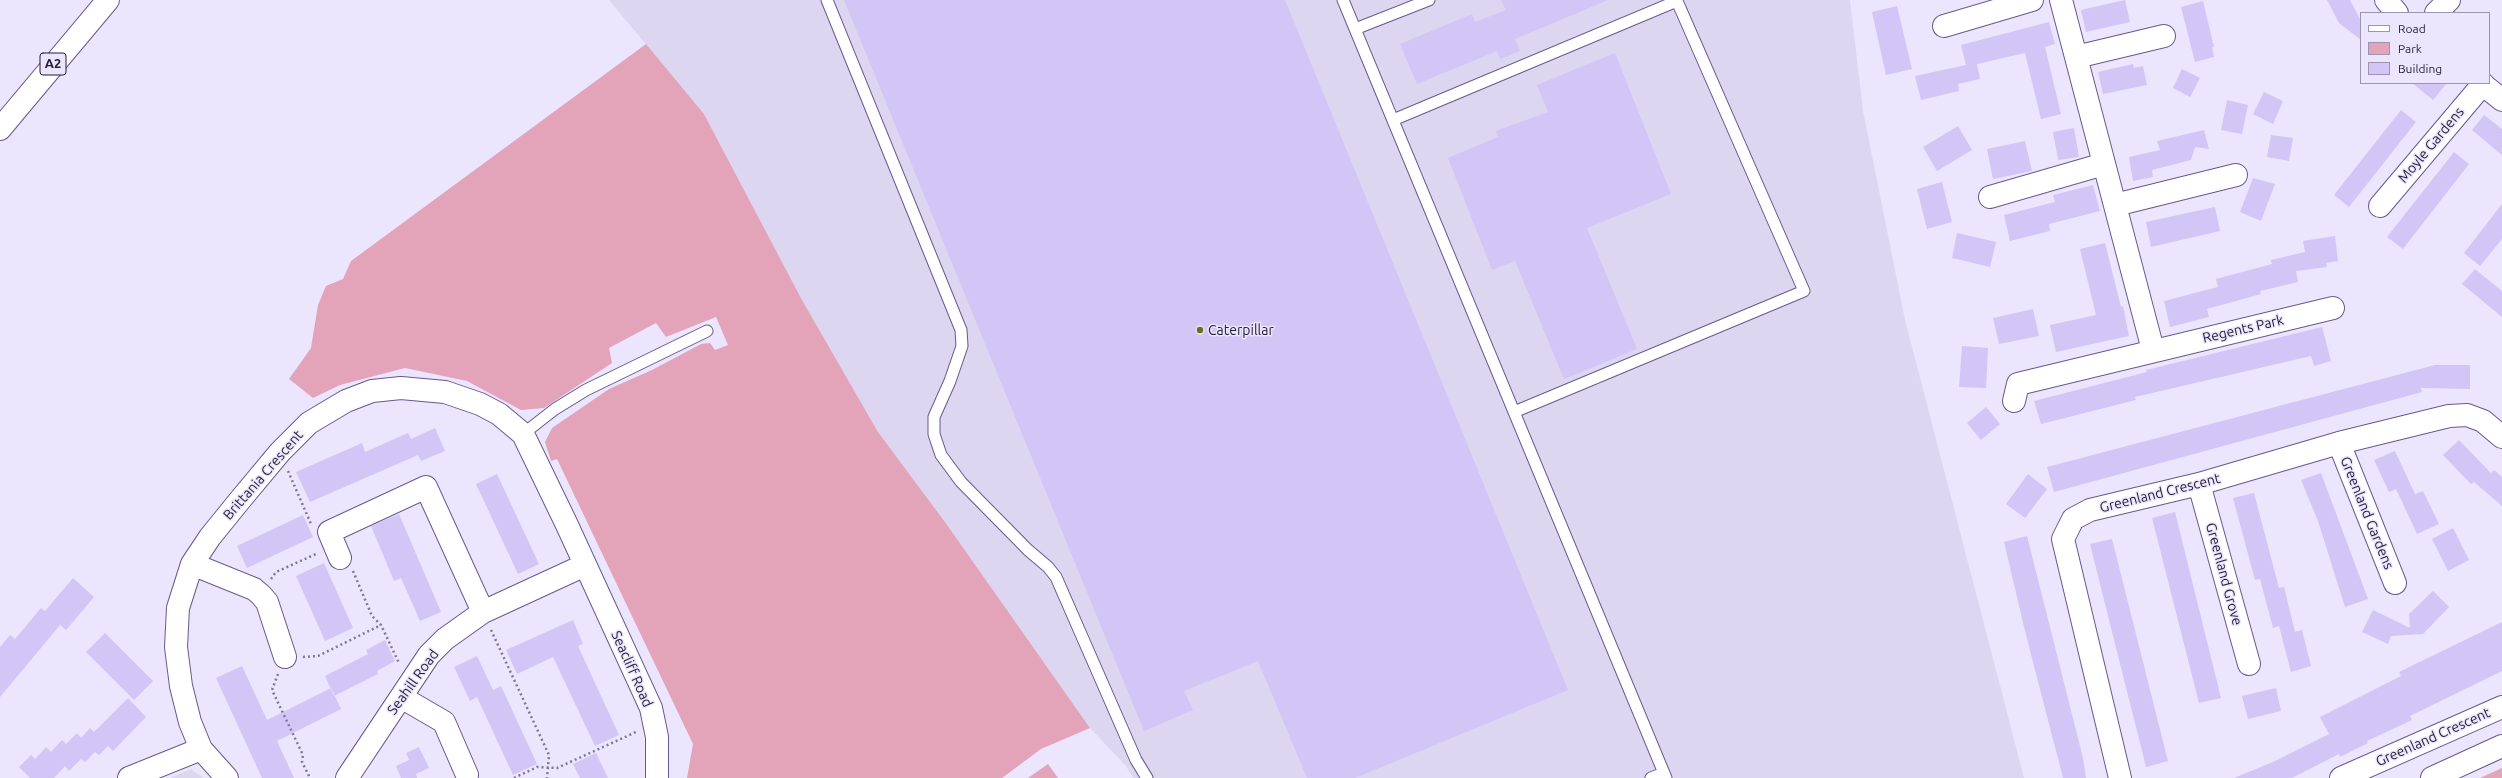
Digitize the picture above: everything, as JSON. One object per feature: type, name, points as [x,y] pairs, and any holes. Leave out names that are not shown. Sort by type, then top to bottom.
[{"type":"street","name":"A2","points":[[0,129],[108,0]]},
{"type":"street","points":[[1944,26],[2032,0]]},
{"type":"street","points":[[2061,0],[2153,350]]},
{"type":"street","points":[[2386,0],[2396,12]]},
{"type":"street","points":[[2437,12],[2449,0]]},
{"type":"street","points":[[2076,57],[2164,36]]},
{"type":"street","points":[[2482,84],[2502,100]]},
{"type":"street","name":"Moyle Gardens","points":[[2380,206],[2482,84]]},
{"type":"street","points":[[1990,197],[2104,164]]},
{"type":"street","points":[[2115,205],[2236,175]]},
{"type":"street","name":"Regents Park","points":[[2014,401],[2018,384],[2153,350],[2333,308]]},
{"type":"street","name":"Brittania Crescent","points":[[201,749],[185,704],[176,646],[178,608],[192,564],[224,518],[297,433],[323,413],[346,401],[386,389],[417,388],[456,395],[499,414],[523,434],[585,565]]},
{"type":"street","name":"Greenland Crescent","points":[[2120,778],[2063,539],[2073,519],[2090,510],[2199,484],[2339,443],[2449,416],[2467,415],[2483,422],[2502,437]]},
{"type":"street","name":"Greenland Gardens","points":[[2339,443],[2394,583]]},
{"type":"street","name":"Greenland Grove","points":[[2199,484],[2249,664]]},
{"type":"street","points":[[335,545],[426,487],[483,612]]},
{"type":"street","points":[[192,564],[254,589],[261,595],[268,602],[285,657]]},
{"type":"street","name":"Seahill Road","points":[[347,778],[429,655],[445,639],[483,612],[585,565]]},
{"type":"street","name":"Seacliff Road","points":[[585,565],[651,708],[655,725],[657,778]]},
{"type":"street","points":[[402,697],[444,722],[467,776]]},
{"type":"street","name":"Greenland Crescent","points":[[2341,778],[2502,707]]},
{"type":"street","points":[[2432,778],[2502,746]]},
{"type":"street","points":[[130,778],[201,749],[227,778]]},
{"type":"lane","points":[[827,0],[961,330],[962,346],[950,381],[934,417],[934,434],[940,454],[961,482],[1028,550],[1048,567],[1056,578],[1136,760],[1147,778]]},
{"type":"lane","points":[[1343,0],[1665,775],[1651,778]]},
{"type":"lane","points":[[1355,29],[1429,0]]},
{"type":"lane","points":[[1393,120],[1678,1],[1804,291],[1514,412]]},
{"type":"lane","points":[[523,434],[555,409],[586,390],[707,332]]},
{"type":"path","points":[[280,452],[312,526],[335,545],[352,567],[372,616],[381,625],[400,665],[415,676]]},
{"type":"path","points":[[261,595],[276,572],[335,545]]},
{"type":"path","points":[[483,612],[549,755],[547,778]]},
{"type":"path","points":[[310,778],[302,762],[303,755],[272,690],[285,657],[318,656],[381,625]]},
{"type":"path","points":[[514,778],[537,767],[557,768],[655,725]]},
{"type":"shaded area","name":"Caterpillar","points":[[609,0],[1850,0],[1863,111],[1905,320],[2024,778],[1133,778],[1126,766],[1090,728],[945,522],[878,432],[802,300],[704,114]]},
{"type":"shaded area","points":[[191,769],[203,778],[170,778]]},
{"type":"green space","points":[[646,44],[704,114],[802,300],[878,432],[945,522],[1090,728],[1041,749],[1002,778],[687,778],[693,744],[557,459],[551,461],[545,442],[552,428],[609,389],[652,370],[701,344],[710,343],[715,350],[728,345],[716,317],[666,337],[656,323],[609,348],[612,363],[544,408],[521,410],[467,381],[405,368],[340,385],[313,398],[289,379],[311,348],[318,305],[326,286],[343,279],[351,261]]},
{"type":"green space","points":[[1048,764],[1058,778],[1028,778]]},
{"type":"green space","points":[[2502,768],[2502,778],[2480,778]]},
{"type":"building","name":"Caterpillar","points":[[844,0],[1285,0],[1568,690],[1355,778],[1307,778],[1258,661],[1184,691],[1193,710],[1144,731]]},
{"type":"building","points":[[1501,0],[1608,0],[1515,39],[1520,51],[1500,59],[1497,51],[1417,84],[1400,44],[1472,14],[1475,22],[1506,10]]},
{"type":"building","points":[[2125,0],[2130,22],[2086,32],[2081,10]]},
{"type":"building","points":[[2327,0],[2350,0],[2360,19],[2360,39],[2339,23]]},
{"type":"building","points":[[2203,1],[2214,47],[2212,47],[2214,57],[2195,62],[2181,7]]},
{"type":"building","points":[[1897,6],[1912,69],[1886,75],[1872,12]]},
{"type":"building","points":[[2049,22],[2055,44],[2045,47],[2061,114],[2041,119],[2025,53],[1977,64],[1980,79],[1958,84],[1959,91],[1921,100],[1915,76],[1966,65],[1961,45]]},
{"type":"building","points":[[1615,53],[1671,194],[1587,228],[1637,349],[1564,379],[1515,261],[1492,270],[1448,158],[1498,137],[1496,131],[1548,112],[1537,85]]},
{"type":"building","points":[[2133,64],[2134,68],[2143,66],[2147,85],[2103,94],[2098,72]]},
{"type":"building","points":[[2182,69],[2200,78],[2190,97],[2173,88]]},
{"type":"building","points":[[2413,84],[2446,84],[2433,100]]},
{"type":"building","points":[[2264,92],[2283,101],[2273,124],[2253,114]]},
{"type":"building","points":[[2227,100],[2248,105],[2242,134],[2221,130]]},
{"type":"building","points":[[2401,110],[2416,122],[2349,207],[2334,195]]},
{"type":"building","points":[[2484,115],[2502,129],[2502,155],[2472,130]]},
{"type":"building","points":[[1958,126],[1972,150],[1937,171],[1923,147]]},
{"type":"building","points":[[2074,128],[2079,157],[2058,160],[2053,132]]},
{"type":"building","points":[[2204,130],[2209,149],[2195,147],[2191,160],[2152,170],[2153,177],[2133,181],[2129,157],[2160,150],[2157,141]]},
{"type":"building","points":[[2271,135],[2293,138],[2289,161],[2267,157]]},
{"type":"building","points":[[2025,141],[2032,171],[1993,179],[1987,149]]},
{"type":"building","points":[[2454,152],[2469,164],[2403,249],[2387,237]]},
{"type":"building","points":[[2253,178],[2275,184],[2261,221],[2240,212]]},
{"type":"building","points":[[1942,182],[1952,222],[1927,229],[1917,189]]},
{"type":"building","points":[[2093,185],[2100,211],[2049,224],[2050,231],[2010,241],[2004,215],[2055,202],[2053,195]]},
{"type":"building","points":[[2502,204],[2502,239],[2480,266],[2464,253]]},
{"type":"building","points":[[2215,207],[2220,231],[2151,247],[2146,222]]},
{"type":"building","points":[[1957,233],[1996,242],[1990,267],[1952,258]]},
{"type":"building","points":[[2335,236],[2338,261],[2326,263],[2327,267],[2296,271],[2298,282],[2260,291],[2261,294],[2207,309],[2209,317],[2170,327],[2164,301],[2218,287],[2216,279],[2272,264],[2271,260],[2305,252],[2303,241]]},
{"type":"building","points":[[2105,243],[2121,307],[2123,306],[2129,336],[2056,352],[2050,325],[2096,315],[2080,249]]},
{"type":"building","points":[[2475,269],[2502,291],[2502,317],[2462,284]]},
{"type":"building","points":[[2033,309],[2039,336],[1999,344],[1993,318]]},
{"type":"building","points":[[2322,327],[2331,361],[2314,366],[2311,356],[2135,397],[2136,400],[2041,424],[2034,401],[2147,372],[2146,370]]},
{"type":"building","points":[[1962,346],[1988,348],[1986,388],[1959,387]]},
{"type":"building","points":[[2435,365],[2470,365],[2470,389],[2421,388],[2422,392],[2054,492],[2047,467]]},
{"type":"building","points":[[1986,407],[2000,424],[1981,440],[1967,423]]},
{"type":"building","points":[[435,428],[445,451],[421,461],[418,455],[310,502],[296,472],[362,443],[365,452],[408,433],[411,439]]},
{"type":"building","points":[[2459,440],[2491,473],[2494,470],[2502,477],[2502,506],[2474,482],[2471,484],[2443,455]]},
{"type":"building","points":[[2395,451],[2415,494],[2423,491],[2439,524],[2417,534],[2396,489],[2389,492],[2374,460]]},
{"type":"building","points":[[2321,473],[2368,599],[2345,607],[2318,521],[2301,480]]},
{"type":"building","points":[[497,474],[539,564],[518,574],[476,484]]},
{"type":"building","points":[[2028,474],[2047,489],[2025,518],[2006,504]]},
{"type":"building","points":[[2254,493],[2279,588],[2284,587],[2295,632],[2302,630],[2311,666],[2291,672],[2279,626],[2273,628],[2260,579],[2255,580],[2233,498]]},
{"type":"building","points":[[2175,512],[2221,698],[2199,703],[2152,518]]},
{"type":"building","points":[[399,514],[441,612],[420,621],[401,578],[394,581],[371,526]]},
{"type":"building","points":[[303,515],[313,537],[247,568],[237,546]]},
{"type":"building","points":[[2453,528],[2469,560],[2448,571],[2432,539]]},
{"type":"building","points":[[2027,536],[2083,758],[2086,778],[2063,778],[2026,635],[2004,542]]},
{"type":"building","points":[[2112,539],[2168,761],[2146,767],[2090,544]]},
{"type":"building","points":[[324,563],[353,628],[325,641],[296,576]]},
{"type":"building","points":[[73,578],[94,597],[66,630],[60,625],[0,697],[0,647],[10,635],[15,639],[41,608],[45,611]]},
{"type":"building","points":[[2433,591],[2449,607],[2423,634],[2391,636],[2388,644],[2362,632],[2373,610],[2410,628],[2409,614]]},
{"type":"building","points":[[573,620],[583,644],[578,646],[619,735],[595,746],[553,657],[517,674],[506,650]]},
{"type":"building","points":[[2502,622],[2502,671],[2410,716],[2412,720],[2367,741],[2368,743],[2340,757],[2339,754],[2292,778],[2234,778],[2273,762],[2329,734],[2320,717],[2401,676],[2399,672]]},
{"type":"building","points":[[105,633],[153,681],[134,700],[86,652]]},
{"type":"building","points":[[385,640],[395,661],[377,671],[378,674],[334,696],[325,676],[368,654],[366,650]]},
{"type":"building","points":[[477,656],[493,690],[501,686],[537,764],[513,775],[477,697],[470,701],[454,667]]},
{"type":"building","points":[[242,666],[267,720],[331,688],[341,709],[277,741],[294,778],[262,778],[216,678]]},
{"type":"building","points":[[2276,688],[2281,711],[2248,719],[2242,696]]},
{"type":"building","points":[[128,698],[146,717],[113,751],[108,746],[99,755],[95,752],[85,762],[81,759],[69,771],[65,766],[54,778],[30,778],[19,767],[31,755],[35,759],[46,747],[51,752],[62,740],[66,744],[77,733],[81,738],[90,728],[94,732]]},
{"type":"building","points":[[419,747],[429,768],[416,774],[417,778],[401,778],[396,766],[409,760],[406,753]]},
{"type":"building","points":[[596,753],[608,778],[580,778],[573,764]]},
{"type":"place","name":"Caterpillar","points":[[1200,330]]}]
